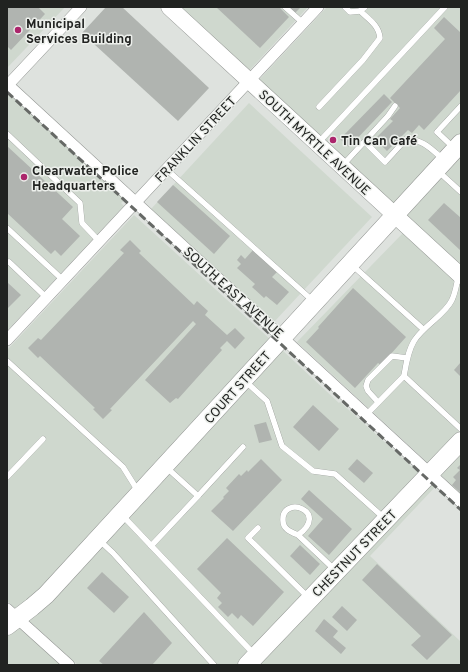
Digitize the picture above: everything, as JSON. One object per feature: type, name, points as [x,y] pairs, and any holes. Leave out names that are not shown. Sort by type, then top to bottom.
[{"type":"main road","name":"SOUTH MYRTLE AVENUE","points":[[169,7],[460,275]]},
{"type":"main road","name":"COURT STREET","points":[[11,618],[46,595],[452,155]]},
{"type":"main road","name":"CHESTNUT STREET","points":[[252,660],[461,441]]},
{"type":"street","points":[[7,85],[81,7]]},
{"type":"street","name":"FRANKLIN STREET","points":[[7,340],[318,7]]},
{"type":"street","name":"SOUTH EAST AVENUE","points":[[7,85],[367,414],[461,502]]},
{"type":"street","points":[[11,618],[69,665]]},
{"type":"lane","points":[[285,7],[303,23]]},
{"type":"lane","points":[[319,107],[363,60],[380,38],[379,30],[362,9],[350,12],[345,7]]},
{"type":"lane","points":[[317,144],[442,8]]},
{"type":"lane","points":[[342,166],[388,116],[395,106]]},
{"type":"lane","points":[[461,106],[437,132],[452,155],[461,192]]},
{"type":"lane","points":[[7,134],[80,203],[82,223],[99,241]]},
{"type":"lane","points":[[365,142],[385,162],[406,139],[417,140],[427,146],[452,155]]},
{"type":"lane","points":[[166,169],[315,302]]},
{"type":"lane","points":[[7,228],[63,280]]},
{"type":"lane","points":[[9,262],[47,298]]},
{"type":"lane","points":[[351,264],[422,329]]},
{"type":"lane","points":[[367,414],[404,376],[407,358],[413,342],[422,329],[440,314],[451,301],[460,275]]},
{"type":"lane","points":[[378,402],[368,391],[366,386],[368,380],[392,356],[407,358]]},
{"type":"lane","points":[[7,361],[122,468],[139,494]]},
{"type":"lane","points":[[404,376],[461,429]]},
{"type":"lane","points":[[244,380],[267,401],[282,446],[314,471],[335,474],[386,520]]},
{"type":"lane","points":[[7,477],[43,439]]},
{"type":"lane","points":[[151,546],[243,447]]},
{"type":"lane","points":[[165,466],[198,496]]},
{"type":"lane","points":[[298,535],[308,524],[309,518],[306,511],[301,507],[294,506],[288,509],[283,515],[285,528],[298,535],[336,571]]},
{"type":"lane","points":[[121,514],[252,660]]},
{"type":"lane","points":[[258,528],[248,538],[310,598]]},
{"type":"lane","points":[[98,539],[113,553],[214,665]]},
{"type":"shaded area","points":[[7,7],[65,7],[7,68]]},
{"type":"shaded area","points":[[178,7],[308,7],[248,72]]},
{"type":"shaded area","points":[[327,7],[461,7],[461,133],[394,207],[258,81]]},
{"type":"shaded area","points":[[9,94],[125,200],[121,203],[124,206],[7,331],[7,95]]},
{"type":"shaded area","points":[[249,103],[372,217],[274,322],[151,209]]},
{"type":"shaded area","points":[[461,153],[461,268],[404,216]]},
{"type":"shaded area","points":[[134,215],[271,340],[41,590],[18,611],[7,601],[7,350]]},
{"type":"shaded area","points":[[404,232],[461,284],[461,431],[429,464],[297,342]]},
{"type":"shaded area","points":[[281,349],[339,403],[340,402],[420,474],[238,665],[78,665],[28,620]]},
{"type":"shaded area","points":[[461,451],[461,494],[439,473]]},
{"type":"shaded area","points":[[430,483],[435,487],[370,556],[460,641],[461,640],[461,665],[257,665]]},
{"type":"shaded area","points":[[18,627],[61,665],[7,665],[7,634]]},
{"type":"building","name":"Municipal Services Building","points":[[7,7],[38,7],[45,14],[11,50],[7,46]]},
{"type":"building","points":[[106,7],[122,7],[209,88],[178,121],[82,33]]},
{"type":"building","points":[[216,7],[279,7],[289,17],[260,48]]},
{"type":"building","points":[[289,7],[301,7],[295,13]]},
{"type":"building","points":[[444,17],[461,33],[461,90],[424,130],[419,125],[412,133],[408,130],[387,151],[375,139],[393,121],[390,119],[400,108],[390,98],[445,39],[434,28]]},
{"type":"building","points":[[384,94],[392,102],[349,147],[340,139]]},
{"type":"building","name":"Clearwater Police Headquarters","points":[[7,146],[73,207],[62,219],[80,236],[61,256],[55,250],[51,254],[7,213]]},
{"type":"building","points":[[173,185],[230,236],[214,254],[157,202]]},
{"type":"building","points":[[444,203],[461,218],[461,251],[428,220]]},
{"type":"building","points":[[130,240],[141,251],[139,253],[194,305],[197,301],[208,311],[205,315],[227,335],[235,328],[245,338],[235,349],[227,341],[220,348],[222,350],[178,399],[176,398],[170,403],[145,380],[196,324],[193,321],[110,409],[112,410],[103,419],[93,409],[95,408],[40,356],[38,358],[28,348],[38,338],[41,340],[124,253],[120,250]]},
{"type":"building","points":[[253,250],[277,272],[272,277],[289,292],[277,305],[266,296],[264,298],[252,287],[255,284],[237,268],[241,264],[237,260],[241,255],[245,259]]},
{"type":"building","points":[[7,282],[21,295],[7,309]]},
{"type":"building","points":[[353,288],[406,337],[381,365],[378,363],[355,388],[306,342]]},
{"type":"building","points":[[461,362],[461,377],[454,370]]},
{"type":"building","points":[[313,405],[339,429],[319,451],[293,427]]},
{"type":"building","points":[[266,422],[272,440],[259,443],[254,425]]},
{"type":"building","points":[[261,459],[282,480],[233,531],[211,511],[224,498],[223,497],[229,491],[226,488],[239,474],[241,476],[247,470],[248,472]]},
{"type":"building","points":[[357,459],[373,473],[364,483],[348,469]]},
{"type":"building","points":[[461,464],[461,493],[452,485],[456,480],[453,477],[460,470],[457,468]]},
{"type":"building","points":[[309,490],[352,529],[329,555],[308,536],[323,519],[301,499]]},
{"type":"building","points":[[227,538],[284,592],[253,626],[241,615],[238,619],[232,613],[228,617],[218,607],[222,603],[217,598],[221,593],[197,569]]},
{"type":"building","points":[[300,545],[320,564],[310,575],[290,556]]},
{"type":"building","points":[[377,564],[452,635],[427,660],[411,645],[421,636],[362,580]]},
{"type":"building","points":[[102,572],[129,597],[114,613],[87,588]]},
{"type":"building","points":[[342,606],[357,620],[347,631],[332,617]]},
{"type":"building","points":[[144,612],[172,643],[152,665],[104,665],[99,661]]},
{"type":"building","points":[[324,619],[338,631],[333,637],[346,648],[341,654],[315,631]]},
{"type":"railway","points":[[7,92],[461,510]]},
{"type":"place","name":"Municipal Services Building","points":[[18,30]]},
{"type":"place","name":"Tin Can Café","points":[[333,140]]},
{"type":"place","name":"Clearwater Police Headquarters","points":[[24,177]]}]
